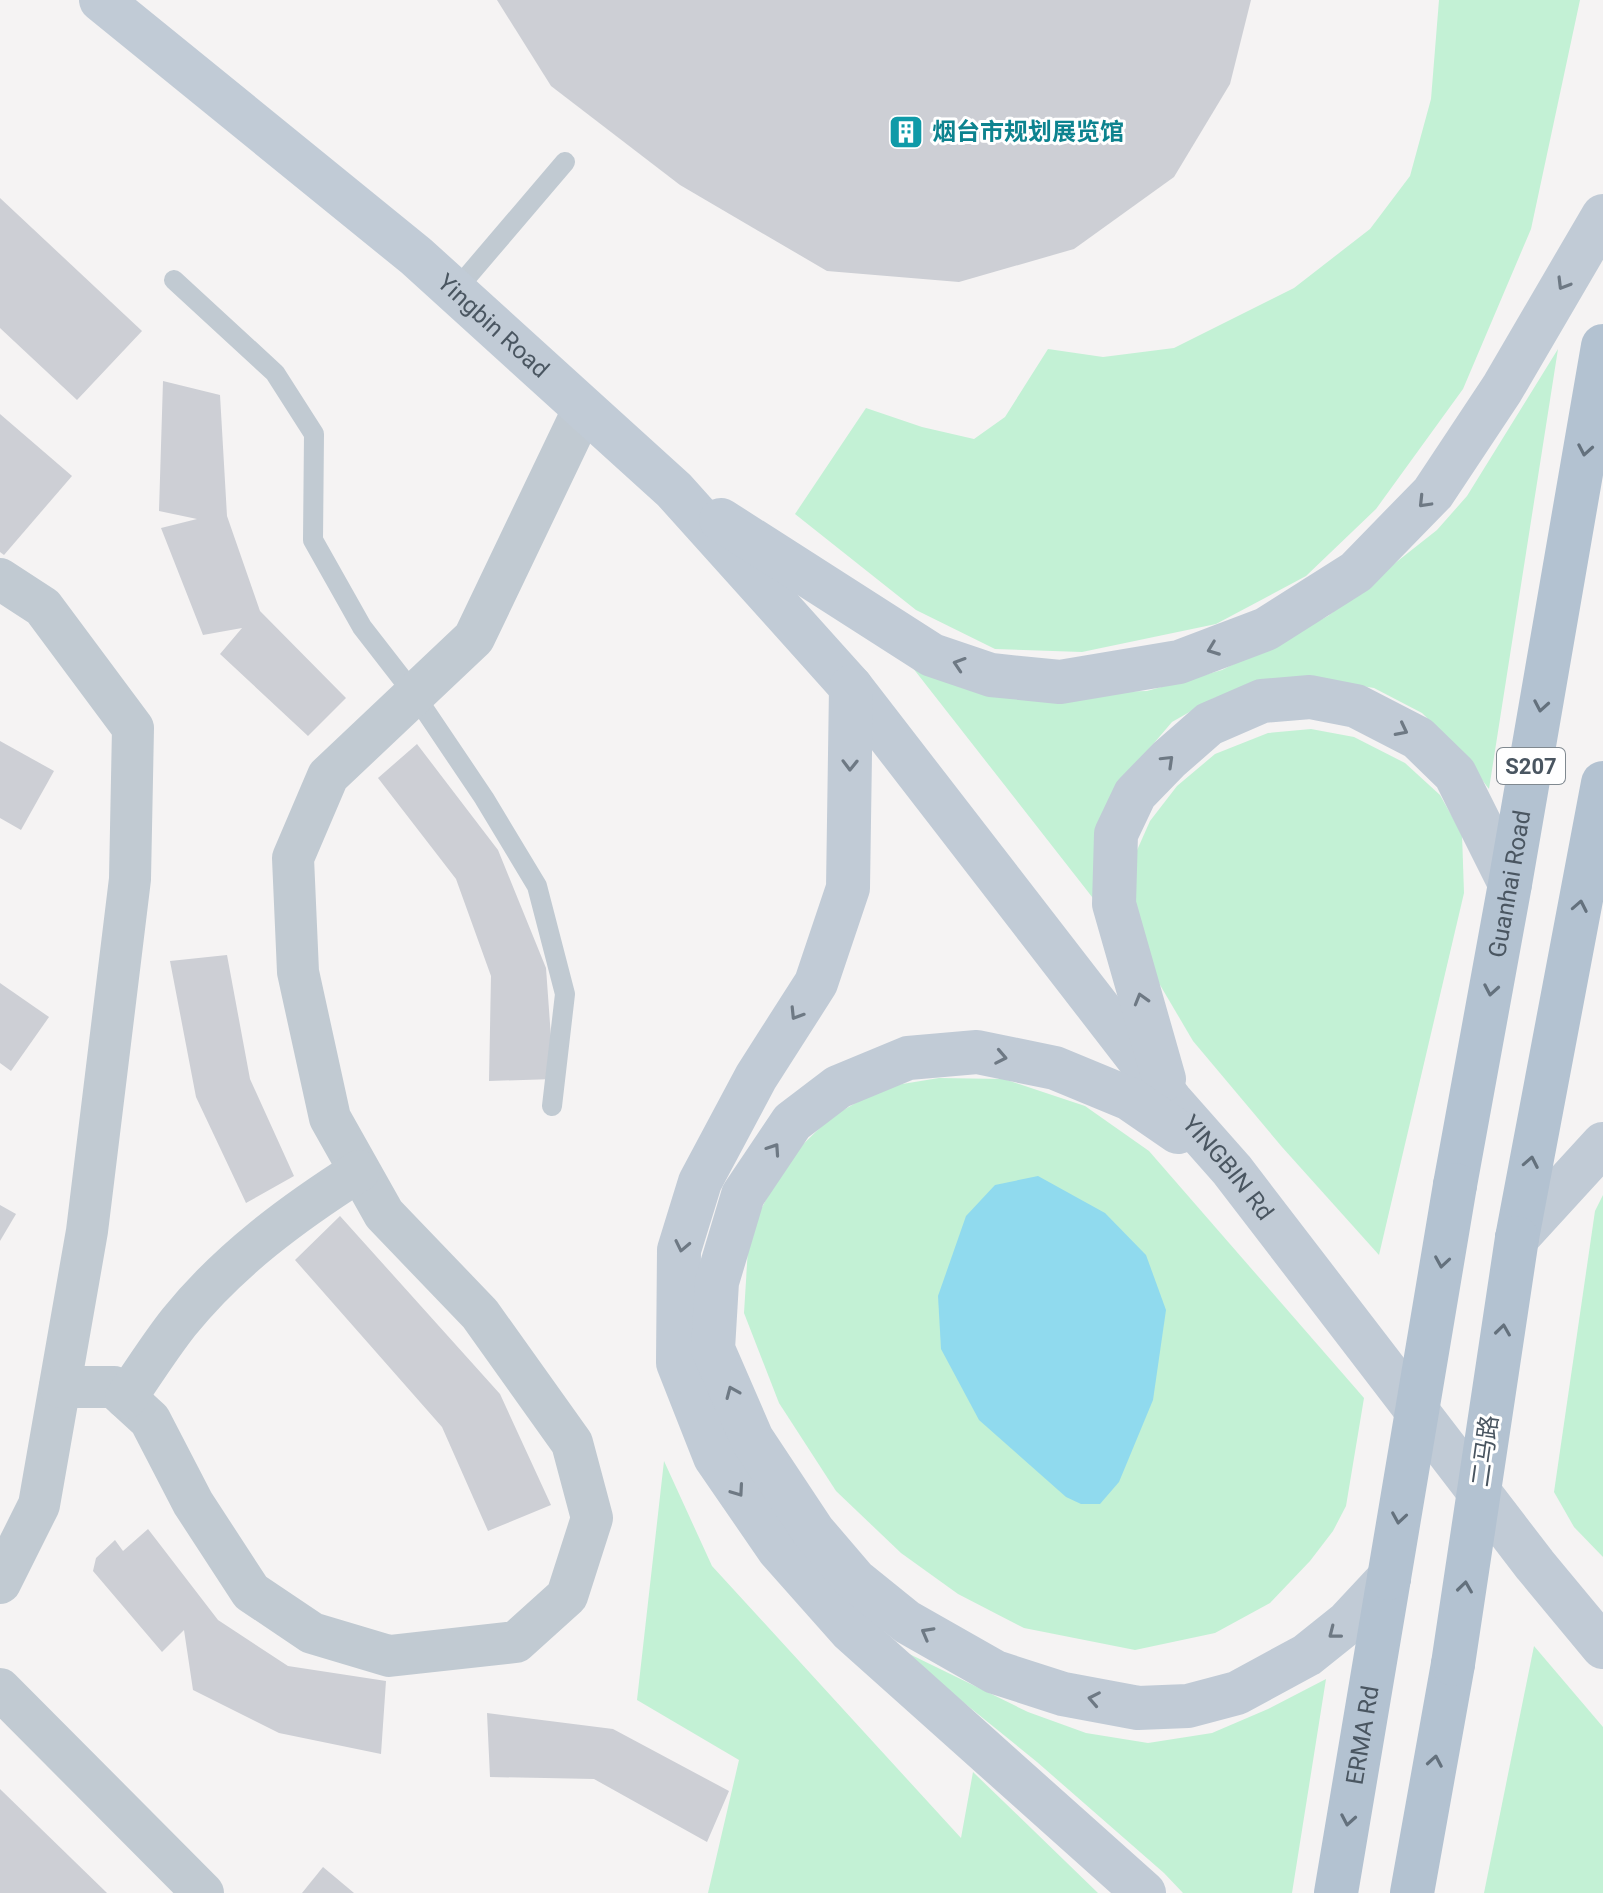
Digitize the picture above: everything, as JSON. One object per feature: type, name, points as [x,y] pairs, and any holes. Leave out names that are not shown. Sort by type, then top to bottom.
[{"type":"main road","name":"Yingbin Road","points":[[101,0],[416,256],[674,490],[851,687]]},
{"type":"main road","points":[[674,490],[932,655],[991,675],[1060,682],[1179,662],[1266,629],[1356,572],[1433,493],[1502,389],[1603,216]]},
{"type":"main road","name":"Guanhai Road","points":[[1389,1578],[1603,346]]},
{"type":"main road","points":[[851,687],[848,888],[816,983],[756,1077],[700,1182],[679,1250],[678,1363],[715,1457],[779,1550],[850,1630],[1144,1893]]},
{"type":"main road","name":"YINGBIN Rd","points":[[851,687],[1171,1101],[1232,1170],[1535,1565],[1603,1647]]},
{"type":"main road","points":[[1171,1101],[1114,904],[1116,834],[1135,794],[1209,724],[1262,701],[1310,697],[1356,706],[1418,738],[1455,774],[1510,884]]},
{"type":"main road","name":"二马路","points":[[1412,1893],[1453,1664],[1517,1238],[1603,783]]},
{"type":"main road","points":[[1232,1170],[1130,1099],[1055,1068],[977,1052],[908,1058],[838,1087],[792,1122],[743,1195],[717,1282],[713,1349],[752,1439],[813,1531],[855,1580],[907,1622],[995,1672],[1063,1694],[1138,1708],[1188,1706],[1237,1693],[1307,1655],[1347,1623],[1389,1578]]},
{"type":"main road","points":[[1517,1238],[1603,1144]]},
{"type":"main road","points":[[1535,1565],[1603,1597]]},
{"type":"main road","name":"ERMA Rd","points":[[1336,1893],[1389,1578]]},
{"type":"street","points":[[60,1387],[114,1387],[150,1420],[193,1503],[251,1592],[312,1633],[389,1656],[516,1642],[567,1596],[592,1518],[572,1443],[480,1314],[384,1214],[330,1118],[298,972],[293,858],[328,776],[474,638],[584,408]]},
{"type":"street","points":[[0,579],[43,607],[133,728],[130,879],[87,1231],[39,1505],[0,1583]]},
{"type":"street","points":[[126,1398],[179,1322],[232,1265],[307,1204],[359,1171]]},
{"type":"street","points":[[0,1689],[203,1893]]},
{"type":"lane","points":[[455,291],[565,162]]},
{"type":"lane","points":[[174,280],[275,373],[314,434],[313,540],[362,627],[414,694],[484,798],[537,886],[565,994],[552,1106]]},
{"type":"green space","points":[[1439,0],[1580,0],[1531,229],[1463,389],[1376,509],[1306,576],[1216,624],[1082,652],[995,649],[916,610],[795,514],[866,408],[922,427],[974,439],[1005,417],[1048,349],[1103,357],[1174,348],[1294,288],[1370,229],[1410,176],[1431,99]]},
{"type":"green space","points":[[1558,349],[1489,789],[1457,747],[1422,713],[1374,688],[1319,679],[1214,698],[1172,722],[1119,784],[1096,902],[898,649],[1046,694],[1147,691],[1222,670],[1328,616],[1437,530],[1467,496]]},
{"type":"green space","points":[[1311,729],[1354,737],[1405,763],[1440,795],[1462,834],[1464,893],[1379,1255],[1193,1041],[1153,973],[1129,909],[1134,857],[1150,821],[1177,786],[1215,754],[1268,733]]},
{"type":"green space","points":[[939,1078],[1004,1079],[1085,1106],[1149,1151],[1364,1398],[1346,1506],[1333,1531],[1310,1561],[1270,1603],[1215,1633],[1135,1650],[1024,1628],[958,1594],[901,1553],[836,1491],[779,1403],[744,1313],[749,1232],[787,1160],[831,1117],[884,1087]]},
{"type":"green space","points":[[1603,1195],[1603,1557],[1574,1527],[1554,1492],[1595,1211]]},
{"type":"green space","points":[[664,1461],[712,1566],[961,1838],[973,1772],[1098,1893],[708,1893],[739,1760],[637,1700]]},
{"type":"green space","points":[[1534,1646],[1603,1727],[1603,1893],[1484,1893]]},
{"type":"green space","points":[[895,1647],[1028,1712],[1086,1733],[1148,1743],[1212,1733],[1326,1679],[1292,1893],[1183,1893],[1037,1762]]},
{"type":"water","points":[[1038,1176],[1105,1213],[1146,1255],[1166,1310],[1153,1400],[1119,1482],[1100,1504],[1081,1504],[1066,1497],[979,1420],[941,1349],[938,1296],[966,1216],[995,1185]]},
{"type":"building","name":"烟台市规划展览馆","points":[[497,0],[1251,0],[1230,84],[1174,177],[1074,249],[959,282],[827,271],[680,185],[551,86]]},
{"type":"building","points":[[0,198],[142,331],[77,400],[0,328]]},
{"type":"building","points":[[163,381],[220,395],[227,516],[260,611],[346,698],[308,736],[220,654],[242,628],[203,635],[161,528],[197,519],[159,511]]},
{"type":"building","points":[[0,414],[72,476],[4,555],[0,552]]},
{"type":"building","points":[[0,741],[54,771],[21,830],[0,818]]},
{"type":"building","points":[[417,744],[498,850],[546,968],[554,1079],[489,1081],[491,976],[456,879],[378,778]]},
{"type":"building","points":[[227,955],[250,1079],[294,1176],[246,1203],[196,1097],[170,961]]},
{"type":"building","points":[[0,983],[49,1017],[11,1071],[0,1063]]},
{"type":"building","points":[[0,1205],[16,1214],[0,1241]]},
{"type":"building","points":[[340,1216],[500,1394],[551,1505],[488,1531],[442,1427],[295,1260]]},
{"type":"building","points":[[148,1529],[218,1620],[288,1666],[386,1681],[381,1754],[279,1733],[193,1690],[184,1630],[162,1652],[93,1571],[96,1558],[115,1540],[123,1551]]},
{"type":"building","points":[[487,1713],[613,1729],[729,1791],[707,1842],[594,1779],[490,1777]]},
{"type":"building","points":[[0,1789],[107,1893],[0,1893]]},
{"type":"building","points":[[323,1867],[354,1893],[302,1893]]},
{"type":"place","name":"烟台市规划展览馆","points":[[906,132]]}]
